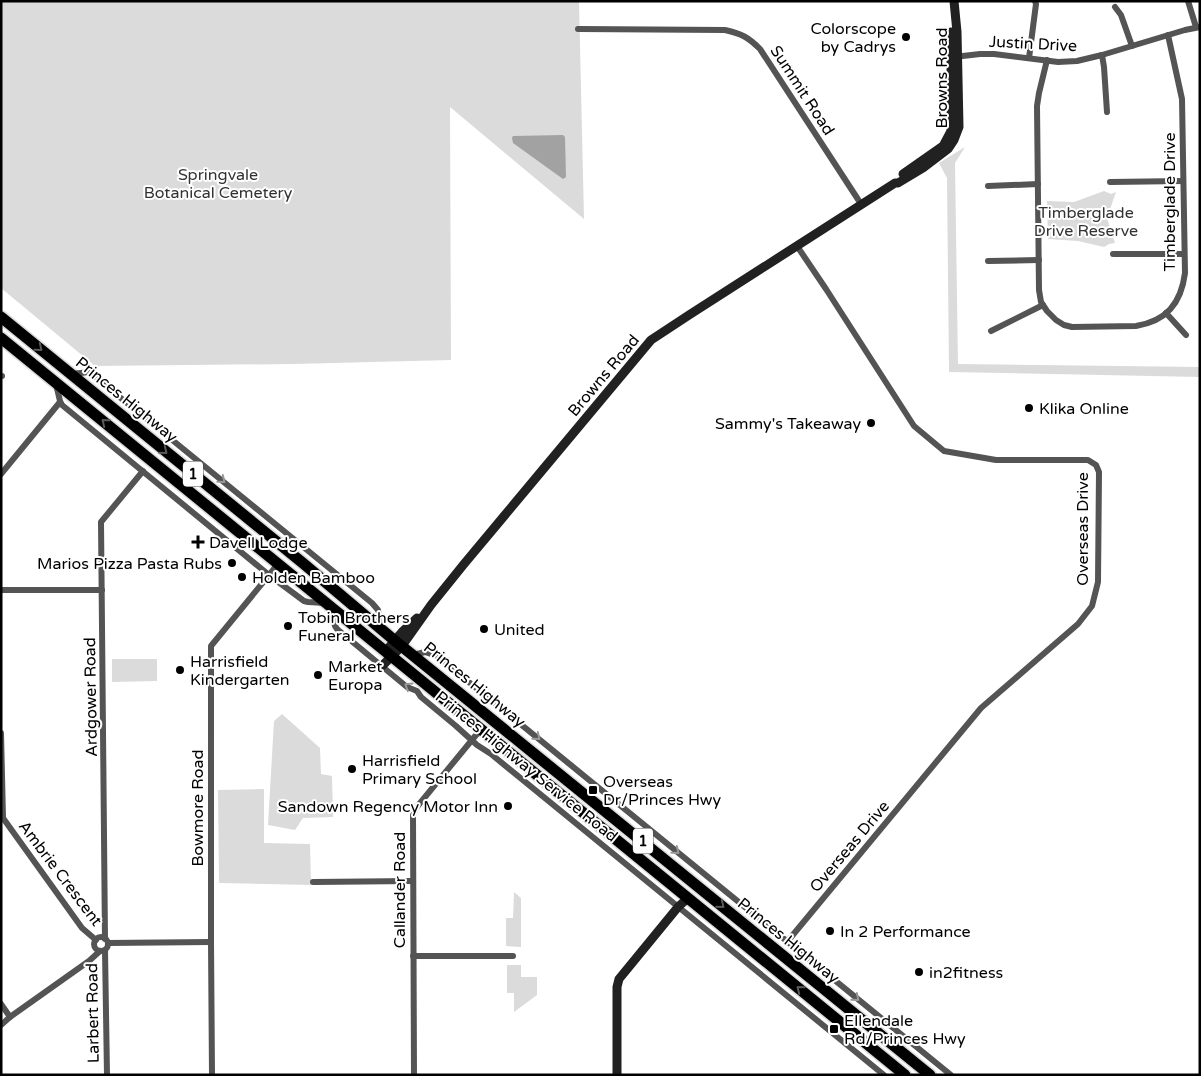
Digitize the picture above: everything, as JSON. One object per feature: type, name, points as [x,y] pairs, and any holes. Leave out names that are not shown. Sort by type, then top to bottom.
[{"type":"highway","name":"Princes Highway","points":[[1,317],[398,643],[930,1075]]},
{"type":"highway","name":"Princes Highway","points":[[1,338],[905,1075]]},
{"type":"highway","points":[[278,564],[288,552]]},
{"type":"highway","points":[[294,576],[304,564]]},
{"type":"highway","points":[[622,824],[644,850],[687,886],[689,889],[688,898]]},
{"type":"highway","points":[[894,1065],[900,1051]]},
{"type":"street","points":[[1029,58],[1035,1]]},
{"type":"street","points":[[1188,1],[1198,27]]},
{"type":"street","name":"Browns Road","points":[[382,666],[398,643],[651,340],[860,204],[898,183],[948,150],[959,127],[954,54],[957,32],[954,2]]},
{"type":"street","points":[[1115,7],[1121,15],[1132,46]]},
{"type":"street","name":"Justin Drive","points":[[954,54],[994,54],[1058,62],[1077,61],[1198,27]]},
{"type":"street","name":"Summit Road","points":[[578,29],[725,30],[739,33],[749,39],[760,49],[860,204]]},
{"type":"street","name":"Timberglade Drive","points":[[1043,305],[1056,320],[1072,327],[1136,326],[1156,320],[1166,313],[1181,292],[1185,273],[1182,99],[1168,35]]},
{"type":"street","points":[[1102,55],[1107,112]]},
{"type":"street","points":[[991,331],[1043,305],[1039,290],[1038,100],[1047,60]]},
{"type":"street","points":[[1110,182],[1183,181]]},
{"type":"street","points":[[988,186],[1038,184]]},
{"type":"street","name":"Overseas Drive","points":[[787,942],[981,708],[1078,624],[1092,606],[1098,582],[1099,472],[1096,465],[1088,460],[996,460],[944,451],[914,426],[797,246]]},
{"type":"street","points":[[1113,254],[1184,254]]},
{"type":"street","points":[[988,261],[1039,260]]},
{"type":"street","points":[[1166,313],[1186,335]]},
{"type":"street","points":[[71,374],[89,372],[372,603],[378,610],[381,629]]},
{"type":"street","points":[[56,382],[60,402],[269,575],[304,601],[328,604]]},
{"type":"street","points":[[1,474],[60,402]]},
{"type":"street","name":"Ardgower Road","points":[[107,941],[101,522],[143,471]]},
{"type":"street","name":"Bowmore Road","points":[[212,1075],[211,646],[278,564]]},
{"type":"street","points":[[1,590],[102,590]]},
{"type":"street","name":"Princes Highway Service Road","points":[[328,604],[337,629],[407,687],[417,691],[421,697],[472,740],[883,1074]]},
{"type":"street","name":"Princes Highway Service Road","points":[[413,654],[425,652],[437,656],[950,1075]]},
{"type":"street","name":"Callander Road","points":[[414,1075],[412,817],[413,812],[481,729]]},
{"type":"street","name":"Ambrie Crescent","points":[[1,733],[2,819],[82,928],[96,940]]},
{"type":"street","points":[[313,882],[413,881]]},
{"type":"street","points":[[676,888],[679,897],[678,906]]},
{"type":"street","points":[[617,1075],[618,982],[678,906],[688,898]]},
{"type":"street","points":[[102,951],[94,945],[99,938],[107,941],[211,942]]},
{"type":"street","points":[[1,1025],[108,947],[107,941]]},
{"type":"street","name":"Larbert Road","points":[[102,951],[107,1075]]},
{"type":"street","points":[[413,956],[512,956]]},
{"type":"street","points":[[1,1004],[10,1017]]},
{"type":"street","points":[[883,1056],[883,1074]]},
{"type":"street","points":[[883,1074],[894,1065]]},
{"type":"green space","name":"Springvale Botanical Cemetery","points":[[1,1],[579,1],[584,219],[450,107],[451,360],[95,366],[1,288]]},
{"type":"green space","points":[[965,147],[955,163],[958,364],[1200,367],[1200,377],[949,372],[947,178],[939,163]]},
{"type":"green space","name":"Timberglade Drive Reserve","points":[[1104,191],[1111,194],[1116,192],[1107,218],[1115,243],[1104,247],[1078,241],[1048,239],[1047,201],[1074,202]]},
{"type":"green space","points":[[112,659],[157,659],[157,681],[112,682]]},
{"type":"green space","points":[[282,714],[320,748],[321,774],[332,776],[333,817],[303,818],[295,830],[268,825],[274,721]]},
{"type":"green space","points":[[264,789],[264,843],[310,844],[311,885],[219,883],[218,790]]},
{"type":"green space","points":[[514,892],[521,898],[521,947],[506,946],[506,918],[513,918]]},
{"type":"green space","points":[[507,965],[521,965],[521,977],[537,977],[537,995],[514,1012],[514,993],[507,993]]},
{"type":"shaded area","points":[[563,135],[565,137],[566,177],[563,179],[513,143],[512,138],[513,136]]},
{"type":"place","name":"Colorscope by Cadrys","points":[[906,37]]},
{"type":"place","name":"Klika Online","points":[[1029,408]]},
{"type":"place","name":"Sammy's Takeaway","points":[[871,423]]},
{"type":"place","name":"Davell Lodge","points":[[198,542]]},
{"type":"place","name":"Marios Pizza Pasta Rubs","points":[[232,563]]},
{"type":"place","name":"Holden Bamboo","points":[[242,577]]},
{"type":"place","name":"Tobin Brothers Funeral","points":[[288,626]]},
{"type":"place","name":"United","points":[[484,629]]},
{"type":"place","name":"Harrisfield Kindergarten","points":[[180,670]]},
{"type":"place","name":"Market Europa","points":[[318,675]]},
{"type":"place","name":"Harrisfield Primary School","points":[[352,769]]},
{"type":"place","name":"Overseas Dr/Princes Hwy","points":[[593,790]]},
{"type":"place","name":"Sandown Regency Motor Inn","points":[[508,806]]},
{"type":"place","name":"In 2 Performance","points":[[830,931]]},
{"type":"place","name":"in2fitness","points":[[919,972]]},
{"type":"place","name":"Ellendale Rd/Princes Hwy","points":[[834,1029]]}]
